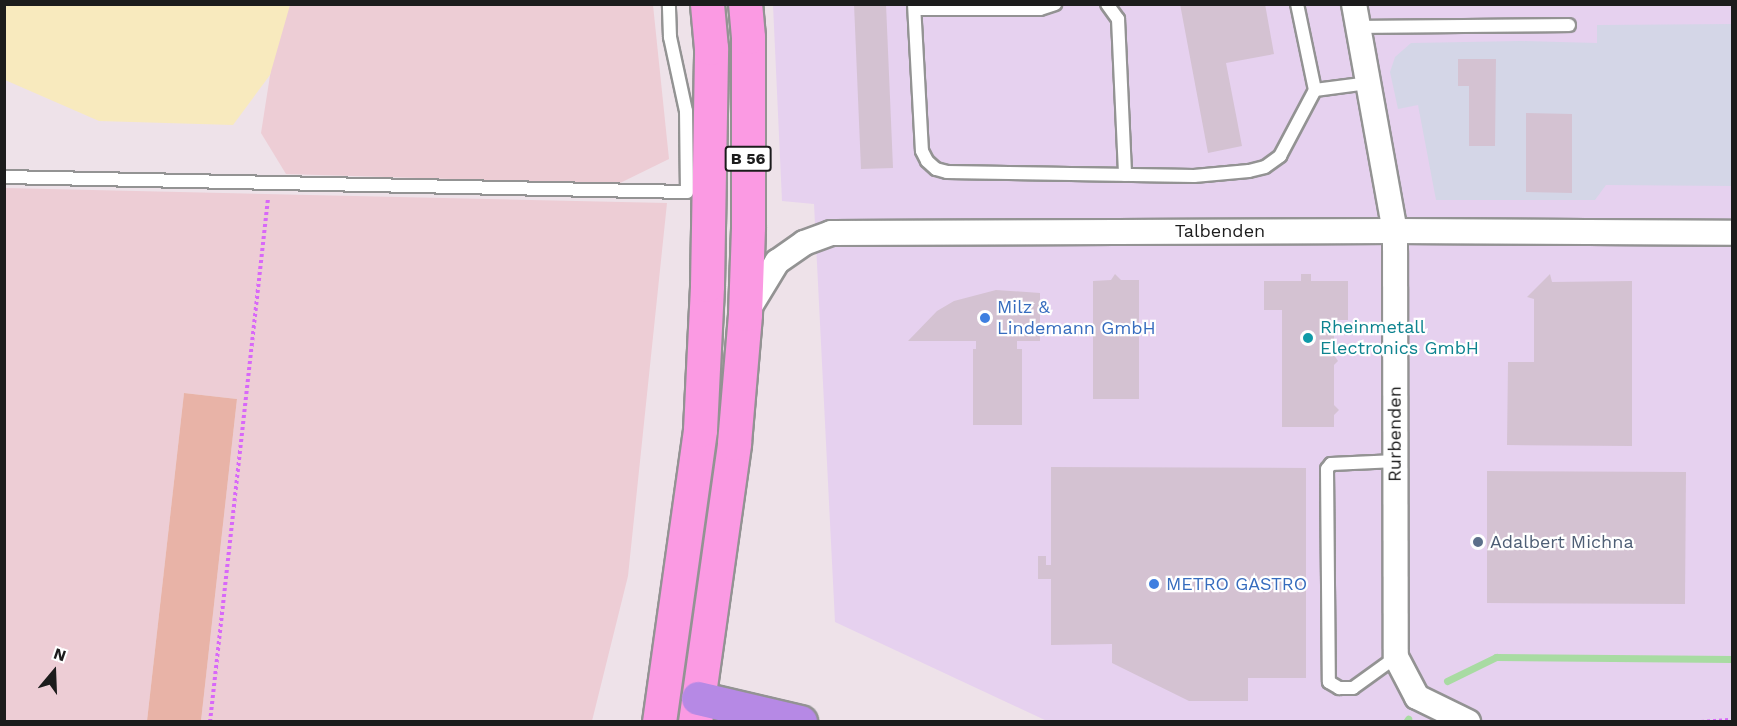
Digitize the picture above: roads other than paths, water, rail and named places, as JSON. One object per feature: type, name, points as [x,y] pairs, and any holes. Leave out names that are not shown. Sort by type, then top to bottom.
[{"type":"highway","points":[[679,715],[800,722]]},
{"type":"main road","name":"B 56","points":[[679,715],[700,430],[707,285],[711,48],[707,4]]},
{"type":"main road","name":"B 56","points":[[679,715],[732,454],[745,314],[748,226],[745,4]]},
{"type":"street","name":"Rurbenden","points":[[1356,16],[1395,231],[1396,657],[1417,697],[1468,722]]},
{"type":"street","name":"Talbenden","points":[[745,314],[777,262],[804,243],[831,233],[1395,231],[1732,233]]},
{"type":"lane","points":[[4,177],[269,185],[687,192],[686,111],[670,37],[669,4]]},
{"type":"lane","points":[[1055,4],[1040,9],[915,7],[922,151],[927,161],[936,169],[947,172],[1194,176],[1265,167],[1280,156],[1316,90],[1297,4]]},
{"type":"lane","points":[[1107,4],[1118,19],[1125,175]]},
{"type":"lane","points":[[1356,16],[1569,25]]},
{"type":"lane","points":[[1316,90],[1368,83]]},
{"type":"lane","points":[[1396,461],[1331,464],[1327,470],[1329,682],[1339,688],[1353,688],[1396,657]]},
{"type":"waterway","points":[[1447,681],[1496,657],[1732,659]]},
{"type":"place","name":"Milz & Lindemann GmbH","points":[[985,318]]},
{"type":"place","name":"Rheinmetall Electronics GmbH","points":[[1308,338]]},
{"type":"place","name":"Adalbert Michna","points":[[1478,542]]},
{"type":"place","name":"METRO GASTRO","points":[[1154,584]]}]
